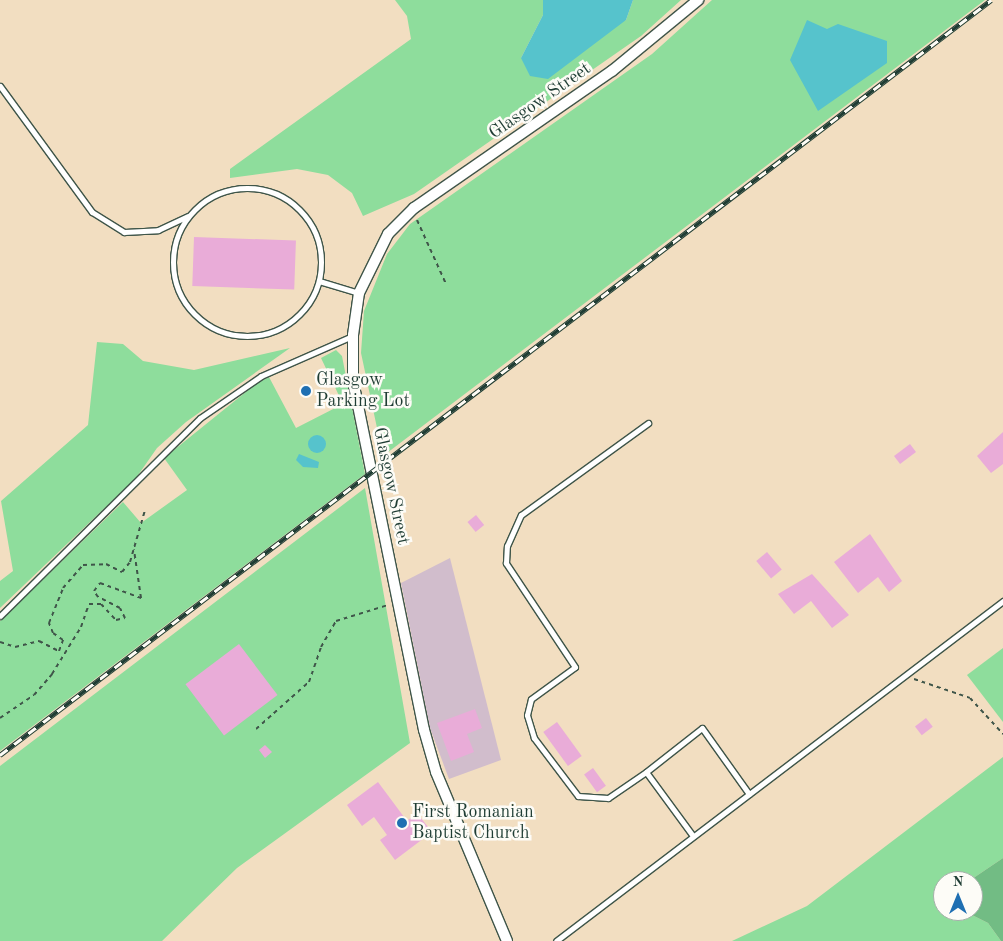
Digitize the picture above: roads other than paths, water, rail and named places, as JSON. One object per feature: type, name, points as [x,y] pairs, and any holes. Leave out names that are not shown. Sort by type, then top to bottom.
[{"type":"street","name":"Glasgow Street","points":[[507,941],[436,772],[398,602],[353,382],[353,336],[359,293],[388,234],[414,208],[612,71],[698,0]]},
{"type":"lane","points":[[0,86],[92,212],[124,232],[158,230],[190,214],[220,192],[246,187],[271,191],[294,203],[311,222],[321,246],[319,281],[300,315],[281,328],[259,336],[235,335],[213,328],[189,308],[173,273],[173,249],[190,214]]},
{"type":"lane","points":[[319,281],[359,293]]},
{"type":"lane","points":[[0,616],[200,418],[260,376],[353,336]]},
{"type":"lane","points":[[648,423],[521,515],[507,546],[506,563],[575,667],[531,699],[527,715],[534,738],[578,796],[608,798],[646,772],[702,728],[749,794]]},
{"type":"lane","points":[[556,941],[1003,601]]},
{"type":"lane","points":[[646,772],[694,836]]},
{"type":"water","points":[[543,0],[633,0],[626,20],[548,79],[530,76],[521,58],[543,15]]},
{"type":"water","points":[[807,20],[827,29],[838,24],[887,41],[887,63],[818,111],[790,60]]},
{"type":"water","points":[[317,435],[323,438],[326,444],[323,450],[317,453],[311,450],[308,444],[311,438]]},
{"type":"water","points":[[299,454],[319,462],[318,468],[303,467],[296,460]]},
{"type":"railway","points":[[0,755],[991,0]]},
{"type":"place","name":"Glasgow Parking Lot","points":[[306,391]]},
{"type":"place","name":"First Romanian Baptist Church","points":[[402,823]]}]
